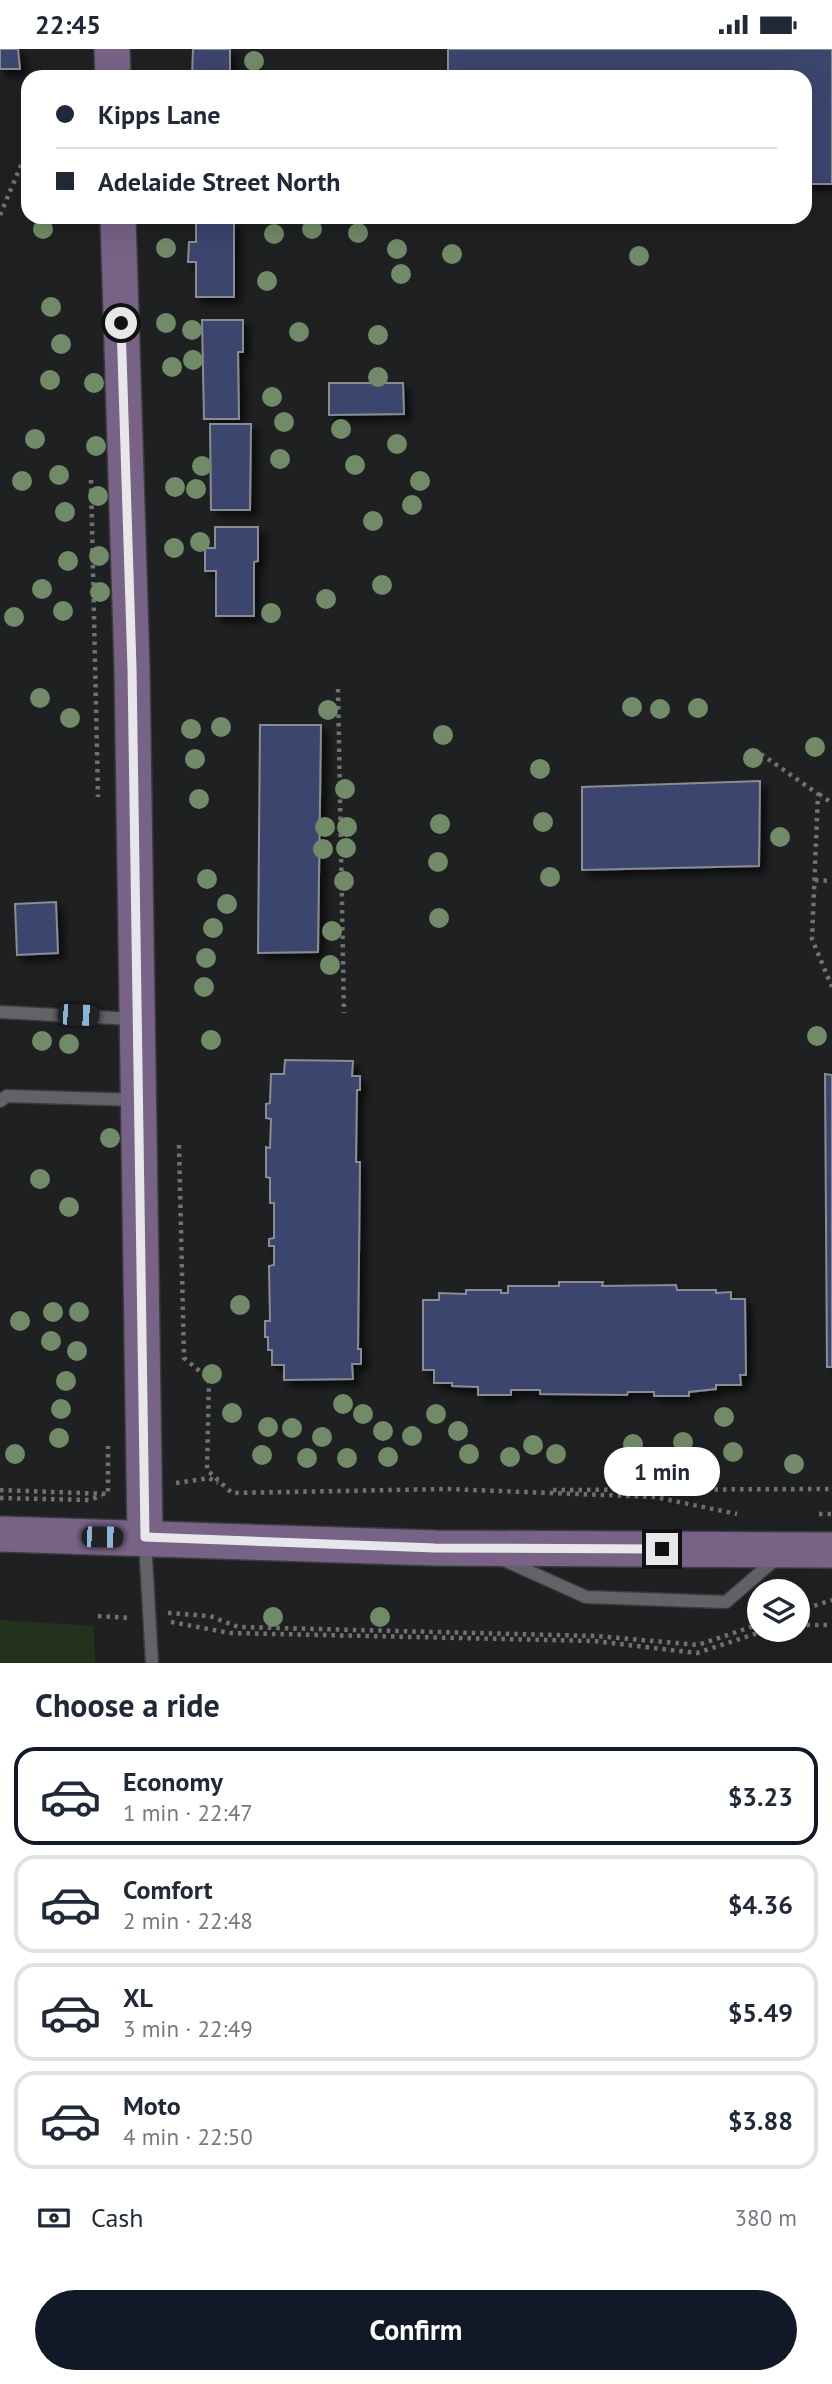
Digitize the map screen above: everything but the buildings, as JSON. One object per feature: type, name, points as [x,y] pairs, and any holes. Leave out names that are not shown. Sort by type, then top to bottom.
[{"type":"street","points":[[112,49],[113,70]]},
{"type":"street","points":[[118,224],[132,668],[145,1537]]},
{"type":"street","points":[[0,1534],[479,1548],[832,1550]]},
{"type":"lane","points":[[0,1012],[137,1020]]},
{"type":"lane","points":[[0,1101],[7,1096],[138,1100]]},
{"type":"lane","points":[[145,1537],[152,1663]]},
{"type":"lane","points":[[479,1548],[586,1597],[726,1602],[787,1550]]},
{"type":"path","points":[[0,215],[21,165]]},
{"type":"path","points":[[90,467],[98,798]]},
{"type":"path","points":[[338,689],[344,1013]]},
{"type":"path","points":[[761,754],[832,803]]},
{"type":"path","points":[[818,793],[813,939],[832,987]]},
{"type":"path","points":[[815,880],[832,881]]},
{"type":"path","points":[[179,1145],[184,1357],[209,1379],[207,1470],[232,1493]]},
{"type":"path","points":[[108,1440],[108,1494]]},
{"type":"path","points":[[0,1498],[89,1500],[108,1494],[209,1478],[232,1493],[447,1489],[655,1497],[733,1514],[745,1514]]},
{"type":"path","points":[[490,1491],[832,1489]]},
{"type":"path","points":[[0,1490],[108,1494]]},
{"type":"path","points":[[807,1514],[832,1514]]},
{"type":"path","points":[[810,1607],[832,1600]]},
{"type":"path","points":[[150,1615],[230,1633],[594,1641],[697,1653],[747,1637]]},
{"type":"path","points":[[98,1616],[210,1616],[238,1627],[596,1636],[698,1645],[747,1628]]},
{"type":"path","points":[[810,1625],[832,1625]]},
{"type":"green space","points":[[0,1620],[94,1626],[95,1663],[0,1663]]},
{"type":"route","points":[[121,323],[132,668],[145,1537],[435,1548],[662,1549]]}]
